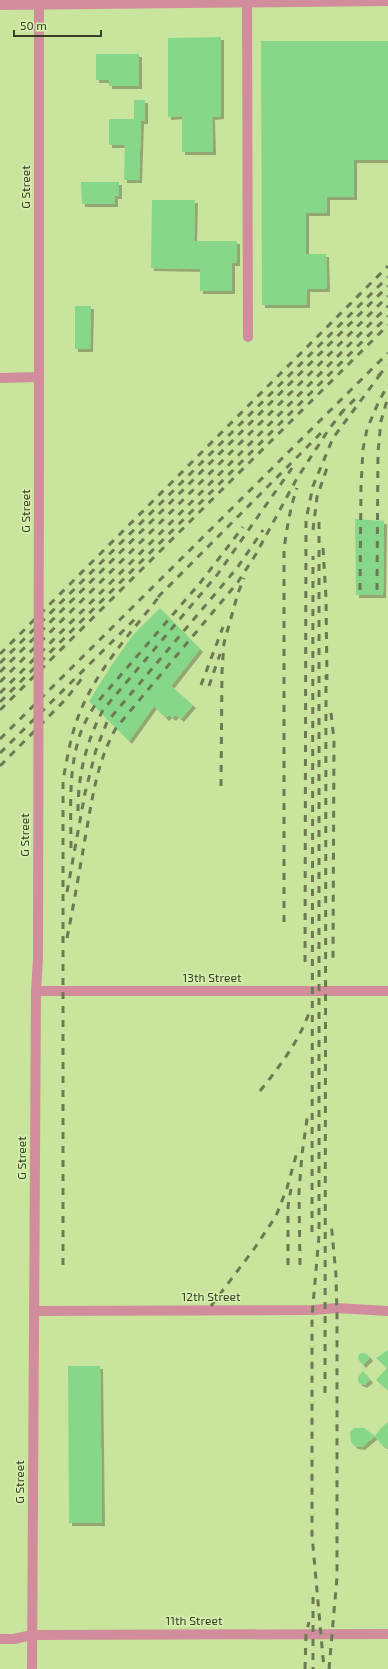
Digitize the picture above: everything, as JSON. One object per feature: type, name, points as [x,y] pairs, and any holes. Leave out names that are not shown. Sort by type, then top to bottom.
[{"type":"lane","points":[[0,4],[39,2],[388,1]]},
{"type":"lane","name":"G Street","points":[[32,1669],[36,991],[38,958],[39,2]]},
{"type":"lane","points":[[247,2],[248,337]]},
{"type":"lane","points":[[0,378],[39,377]]},
{"type":"lane","name":"13th Street","points":[[36,991],[388,991]]},
{"type":"lane","name":"12th Street","points":[[34,1310],[313,1310],[337,1308],[388,1311]]},
{"type":"lane","name":"11th Street","points":[[0,1639],[14,1639],[32,1635],[388,1634]]},
{"type":"shaded area","points":[[0,0],[388,0],[388,1669],[0,1669]]},
{"type":"building","points":[[221,37],[221,116],[212,117],[213,152],[182,152],[182,116],[168,117],[168,38]]},
{"type":"building","points":[[261,41],[388,41],[388,160],[354,160],[354,197],[327,197],[327,213],[306,213],[306,254],[326,254],[327,289],[307,289],[307,305],[262,305]]},
{"type":"building","points":[[96,54],[139,54],[139,86],[109,86],[109,80],[96,80]]},
{"type":"building","points":[[134,100],[145,100],[145,121],[141,121],[139,180],[124,180],[125,145],[109,145],[109,119],[134,119]]},
{"type":"building","points":[[81,182],[119,182],[119,196],[115,196],[115,204],[82,204]]},
{"type":"building","points":[[152,200],[195,200],[194,241],[237,241],[237,263],[232,263],[232,291],[200,291],[200,269],[151,268]]},
{"type":"building","points":[[75,306],[91,306],[90,349],[75,349]]},
{"type":"building","points":[[355,519],[384,521],[383,595],[356,595]]},
{"type":"building","points":[[160,608],[200,649],[171,686],[193,705],[181,719],[176,715],[173,718],[169,715],[166,718],[154,706],[129,741],[89,701],[133,635]]},
{"type":"building","points":[[388,1350],[388,1390],[376,1380],[387,1368],[376,1358]]},
{"type":"building","points":[[359,1354],[367,1354],[370,1358],[363,1365],[358,1359]]},
{"type":"building","points":[[68,1366],[100,1366],[102,1523],[69,1523]]},
{"type":"building","points":[[363,1371],[370,1380],[364,1385],[359,1383],[358,1380],[358,1377]]},
{"type":"building","points":[[388,1422],[388,1448],[380,1443],[375,1436]]},
{"type":"building","points":[[354,1428],[364,1428],[375,1436],[362,1447],[355,1446],[351,1442],[350,1432]]},
{"type":"railway","points":[[0,654],[388,266]]},
{"type":"railway","points":[[0,663],[388,277]]},
{"type":"railway","points":[[0,672],[388,286]]},
{"type":"railway","points":[[0,682],[388,296]]},
{"type":"railway","points":[[0,693],[388,306]]},
{"type":"railway","points":[[0,702],[388,316]]},
{"type":"railway","points":[[0,710],[388,325]]},
{"type":"railway","points":[[0,739],[388,353]]},
{"type":"railway","points":[[378,376],[388,366]]},
{"type":"railway","points":[[305,962],[306,520],[313,486],[333,438],[382,372]]},
{"type":"railway","points":[[360,590],[363,449],[367,429],[379,401],[388,385]]},
{"type":"railway","points":[[340,414],[360,394]]},
{"type":"railway","points":[[377,590],[378,452],[381,421],[388,397]]},
{"type":"railway","points":[[67,938],[96,779],[104,753],[116,728],[238,582],[256,554],[296,480],[329,429],[343,411]]},
{"type":"railway","points":[[158,597],[324,430]]},
{"type":"railway","points":[[313,530],[317,497],[328,465]]},
{"type":"railway","points":[[78,811],[78,798],[84,759],[92,734],[103,710],[217,575],[292,468]]},
{"type":"railway","points":[[284,922],[284,549],[297,488]]},
{"type":"railway","points":[[319,522],[319,1236],[312,1316],[312,1535],[324,1669]]},
{"type":"railway","points":[[71,848],[71,793],[73,765],[75,751],[86,721],[95,705],[200,583],[243,527]]},
{"type":"railway","points":[[67,892],[85,793],[96,750],[107,722],[237,568],[263,530]]},
{"type":"railway","points":[[323,548],[326,598],[327,680]]},
{"type":"railway","points":[[312,1232],[313,556]]},
{"type":"railway","points":[[221,786],[222,671],[224,643],[238,593],[244,578]]},
{"type":"railway","points":[[63,1265],[63,780],[75,727],[84,702],[103,669],[162,593]]},
{"type":"railway","points":[[0,753],[139,615]]},
{"type":"railway","points":[[201,685],[223,627]]},
{"type":"railway","points":[[209,686],[220,654]]},
{"type":"railway","points":[[325,1393],[326,675]]},
{"type":"railway","points":[[0,766],[66,699],[83,677]]},
{"type":"railway","points":[[331,713],[334,740],[333,958]]},
{"type":"railway","points":[[260,1091],[295,1042],[310,1010]]},
{"type":"railway","points":[[300,1265],[299,1192],[302,1154],[308,1112]]},
{"type":"railway","points":[[211,1306],[254,1249],[276,1216],[287,1188],[297,1152]]},
{"type":"railway","points":[[288,1265],[288,1206],[291,1189]]},
{"type":"railway","points":[[329,1669],[337,1577],[337,1316],[336,1275],[331,1222]]},
{"type":"railway","points":[[313,1597],[313,1669]]},
{"type":"railway","points":[[305,1669],[306,1634],[309,1622]]}]
